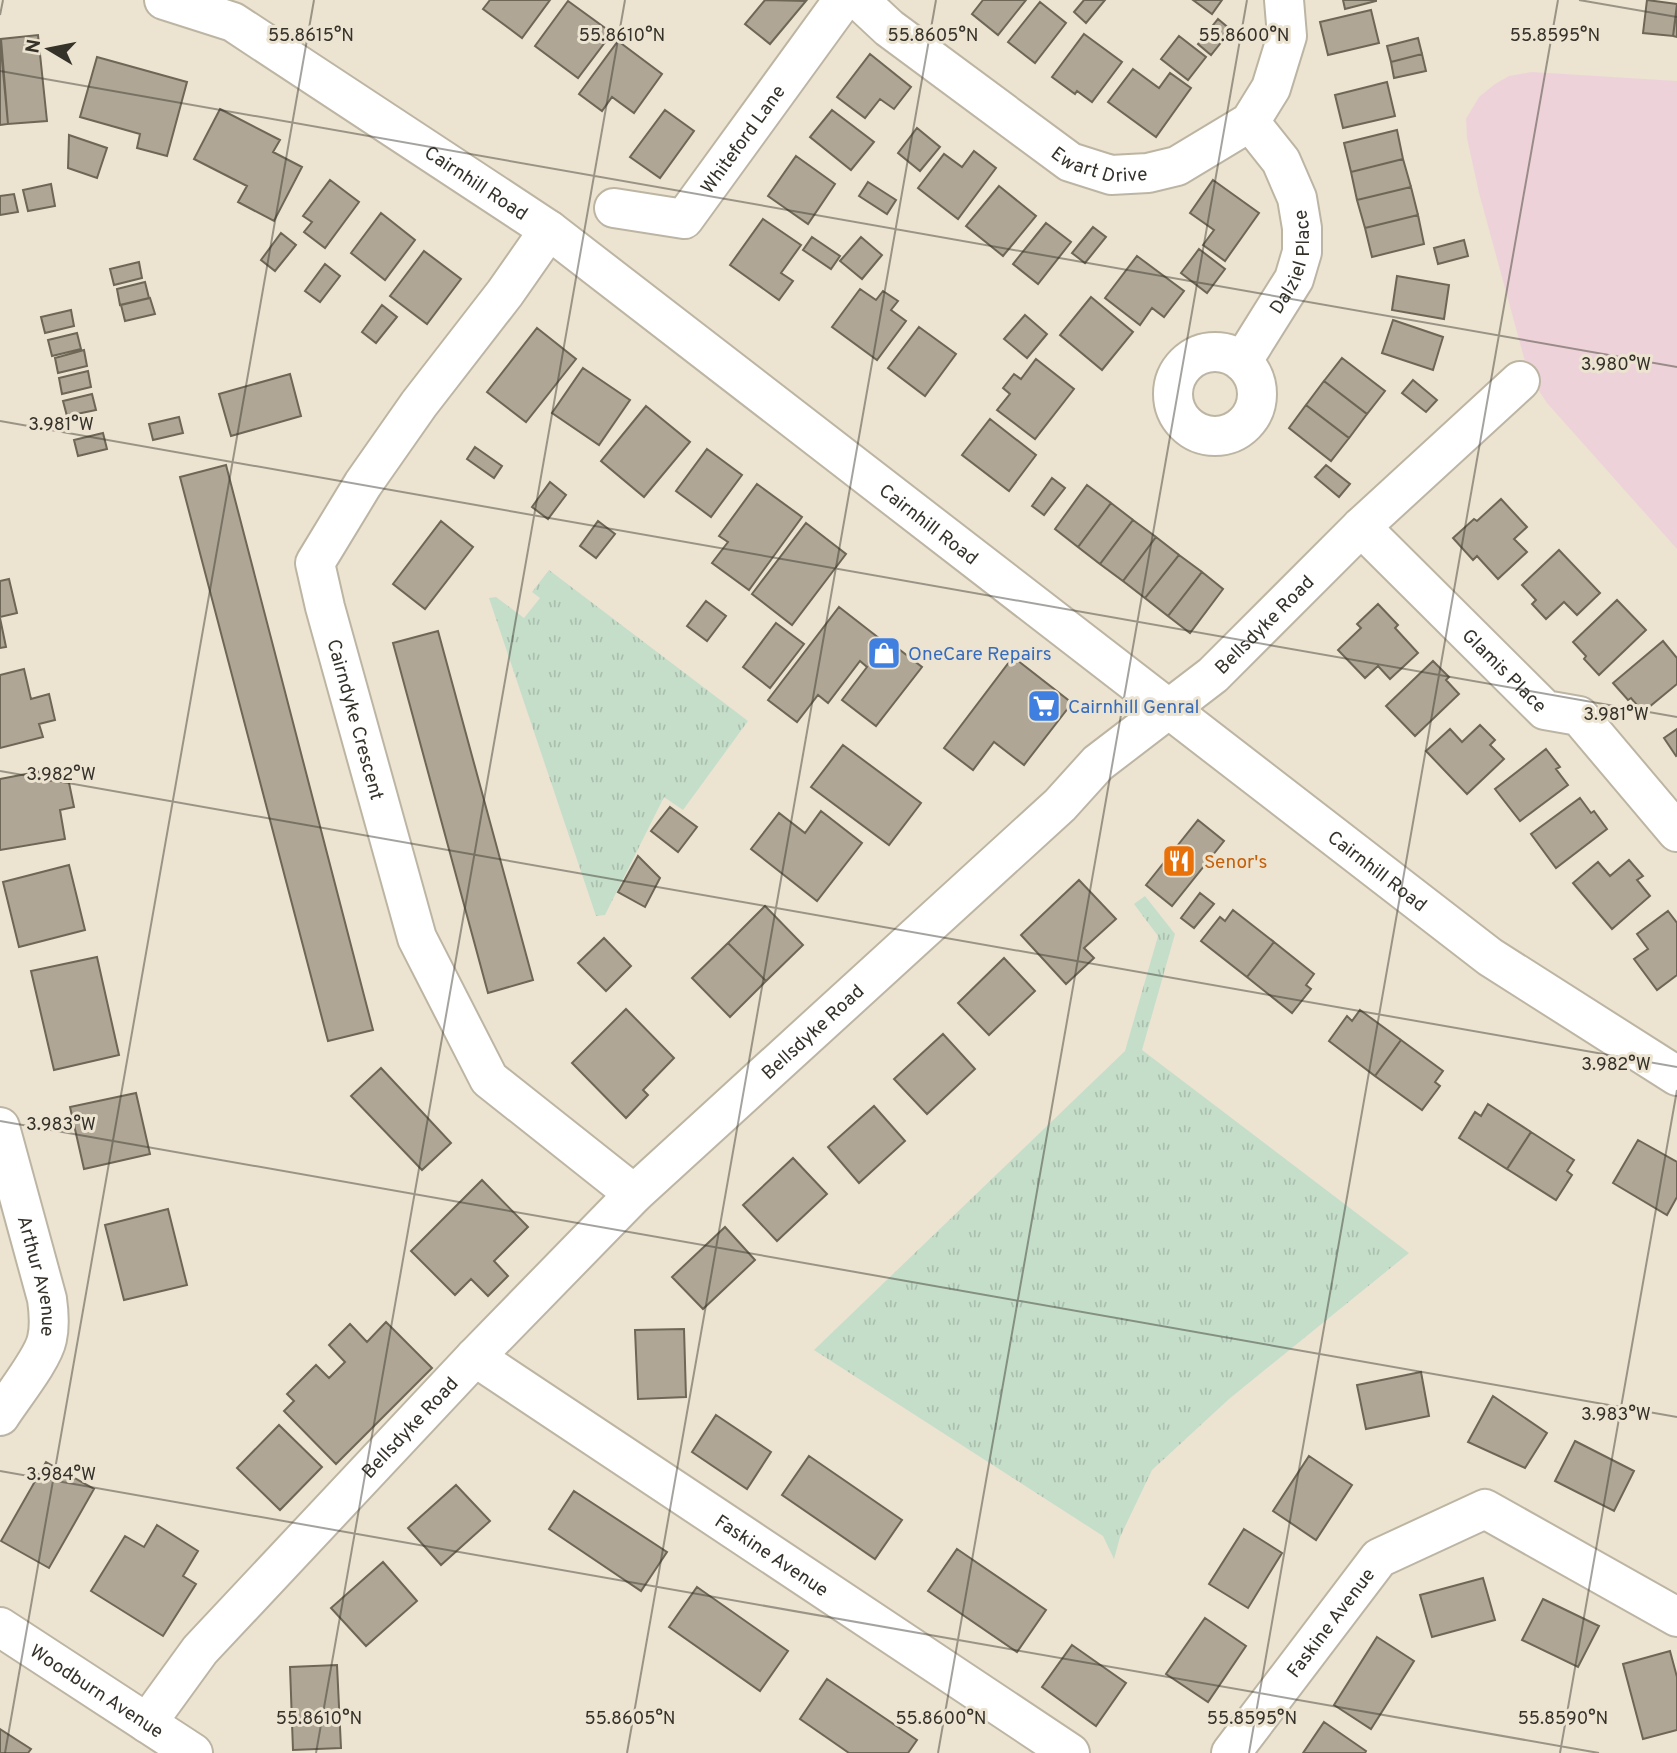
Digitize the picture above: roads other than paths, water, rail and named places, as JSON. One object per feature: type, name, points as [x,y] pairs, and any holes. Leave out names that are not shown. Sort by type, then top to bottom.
[{"type":"street","name":"Cairnhill Road","points":[[164,0],[240,11],[550,230],[1490,957],[1677,1076]]},
{"type":"street","name":"Whiteford Lane","points":[[614,208],[684,219],[843,0]]},
{"type":"street","name":"Ewart Drive","points":[[859,0],[889,28],[1070,162],[1111,175],[1148,173],[1177,166],[1250,122],[1271,88],[1287,36],[1284,0]]},
{"type":"street","name":"Dalziel Place","points":[[1242,362],[1294,279],[1302,252],[1302,228],[1297,198],[1281,162],[1250,122]]},
{"type":"street","name":"Cairndyke Crescent","points":[[550,230],[419,404],[363,484],[315,563],[416,938],[489,1079],[634,1194]]},
{"type":"street","name":"Bellsdyke Road","points":[[147,1723],[200,1650],[475,1357],[634,1194],[1060,805],[1098,763],[1213,675],[1361,527],[1520,382]]},
{"type":"street","name":"Glamis Place","points":[[1361,527],[1545,709],[1579,716],[1677,832]]},
{"type":"street","name":"Arthur Avenue","points":[[0,1127],[47,1299],[49,1315],[47,1341],[41,1354],[0,1416]]},
{"type":"street","name":"Faskine Avenue","points":[[475,1357],[1070,1753]]},
{"type":"street","name":"Faskine Avenue","points":[[1231,1753],[1379,1558],[1485,1509],[1677,1617]]},
{"type":"street","name":"Woodburn Avenue","points":[[0,1627],[193,1753]]},
{"type":"place","name":"OneCare Repairs","points":[[884,653]]},
{"type":"place","name":"Cairnhill Genral","points":[[1044,706]]},
{"type":"place","name":"Senor's","points":[[1179,861]]}]
